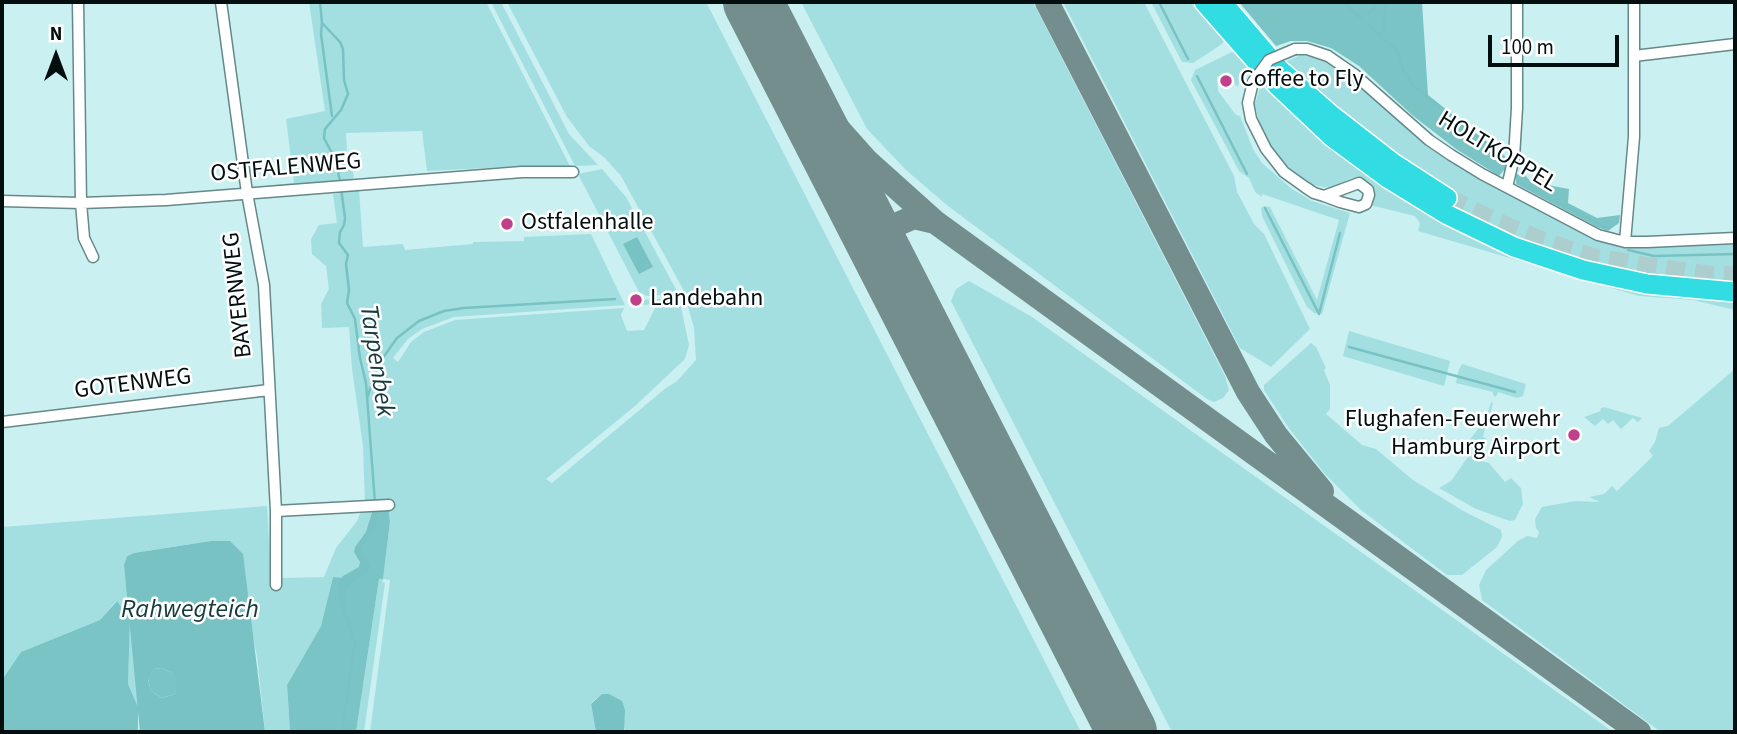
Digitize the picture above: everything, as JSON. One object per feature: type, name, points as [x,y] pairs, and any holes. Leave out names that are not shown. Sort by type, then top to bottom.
[{"type":"highway","points":[[1204,2],[1277,85],[1332,137],[1389,179],[1446,214],[1514,247],[1583,270],[1647,284],[1735,292]]},
{"type":"highway","points":[[1222,2],[1280,70],[1330,114],[1393,163],[1447,198]]},
{"type":"street","points":[[78,2],[80,203],[84,238],[93,257]]},
{"type":"street","name":"BAYERNWEG","points":[[221,2],[247,193],[264,285],[276,511],[276,586]]},
{"type":"street","points":[[1507,187],[1514,158],[1517,108],[1517,2]]},
{"type":"street","points":[[1625,242],[1633,169],[1634,2]]},
{"type":"street","points":[[1634,56],[1735,44]]},
{"type":"street","name":"HOLTKOPPEL","points":[[1324,196],[1293,179],[1266,149],[1251,119],[1248,103],[1253,82],[1269,60],[1295,49],[1317,51],[1340,64],[1430,140],[1482,174],[1598,235],[1625,242],[1735,238]]},
{"type":"street","name":"OSTFALENWEG","points":[[2,201],[80,203],[522,172],[573,172]]},
{"type":"street","name":"GOTENWEG","points":[[2,422],[269,390]]},
{"type":"street","points":[[276,511],[385,505]]},
{"type":"shaded area","points":[[309,2],[486,2],[572,170],[526,166],[427,171],[422,131],[346,133],[347,152],[354,176],[351,181],[264,190],[263,186],[294,183],[286,119],[325,111]]},
{"type":"shaded area","points":[[491,2],[501,2],[569,134],[598,165],[575,166]]},
{"type":"shaded area","points":[[507,2],[706,2],[1081,732],[624,732],[609,694],[602,694],[591,703],[596,732],[370,732],[390,580],[384,579],[364,732],[356,732],[390,522],[365,504],[363,446],[349,327],[322,328],[321,304],[329,289],[326,266],[312,254],[311,239],[319,225],[337,223],[333,194],[359,190],[363,247],[403,244],[405,250],[473,242],[524,241],[524,237],[591,234],[625,305],[454,317],[422,329],[408,339],[393,358],[398,362],[411,342],[424,332],[455,320],[624,308],[621,315],[627,331],[644,330],[657,304],[642,305],[639,300],[679,298],[689,345],[685,359],[635,406],[546,479],[552,483],[677,381],[696,360],[694,328],[683,289],[621,176],[605,158],[589,146],[567,117]]},
{"type":"shaded area","points":[[801,2],[1033,2],[1225,376],[1229,390],[1223,398],[1214,402],[1207,399],[948,206],[906,170],[867,129]]},
{"type":"shaded area","points":[[1063,2],[1144,2],[1234,176],[1237,192],[1254,224],[1264,234],[1310,329],[1271,367],[1240,348]]},
{"type":"shaded area","points":[[1151,2],[1196,2],[1225,39],[1222,44],[1193,63],[1182,62]]},
{"type":"shaded area","points":[[1239,2],[1422,2],[1428,95],[1506,157],[1505,169],[1499,176],[1456,149],[1412,115],[1359,66],[1331,48],[1307,41],[1291,41],[1276,46]]},
{"type":"shaded area","points":[[1232,52],[1250,63],[1237,87],[1228,72],[1217,77],[1218,91],[1236,115],[1240,116],[1253,149],[1262,163],[1292,189],[1312,201],[1350,213],[1322,314],[1314,313],[1307,307],[1262,216],[1261,208],[1270,207],[1317,300],[1339,220],[1262,194],[1262,197],[1255,192],[1249,178],[1239,171],[1191,80],[1195,70]]},
{"type":"shaded area","points":[[1301,55],[1327,61],[1351,77],[1426,144],[1596,240],[1735,242],[1735,286],[1706,285],[1592,267],[1478,224],[1285,62]]},
{"type":"shaded area","points":[[1263,77],[1488,240],[1735,296],[1735,310],[1693,300],[1639,296],[1418,231],[1420,223],[1415,216],[1370,205],[1374,198],[1373,188],[1361,178],[1352,178],[1330,188],[1312,185],[1282,162],[1261,130],[1254,101]]},
{"type":"shaded area","points":[[602,169],[626,197],[678,293],[647,296],[639,292],[578,174]]},
{"type":"shaded area","points":[[1516,174],[1525,175],[1531,182],[1569,189],[1568,203],[1597,218],[1620,215],[1619,223],[1608,231],[1597,227],[1516,184]]},
{"type":"shaded area","points":[[969,281],[1032,317],[1613,732],[1172,732],[951,301],[956,289]]},
{"type":"shaded area","points":[[1349,331],[1450,361],[1444,386],[1343,356]]},
{"type":"shaded area","points":[[1311,343],[1316,347],[1326,368],[1324,370],[1330,385],[1330,409],[1326,414],[1362,445],[1376,449],[1413,480],[1465,512],[1501,530],[1502,537],[1497,547],[1462,575],[1447,575],[1361,510],[1325,474],[1288,427],[1264,390],[1264,385]]},
{"type":"shaded area","points":[[1462,364],[1526,384],[1523,396],[1517,398],[1498,392],[1496,397],[1493,392],[1456,383]]},
{"type":"shaded area","points":[[1735,369],[1735,732],[1661,732],[1482,600],[1479,585],[1486,570],[1518,541],[1527,536],[1537,538],[1539,532],[1535,519],[1542,507],[1575,501],[1600,502],[1589,497],[1604,494],[1612,486],[1617,491],[1653,456],[1649,451],[1659,428],[1668,426]]},
{"type":"shaded area","points":[[1491,402],[1489,428],[1485,428],[1483,437],[1486,438],[1484,446],[1478,444],[1474,459],[1489,463],[1505,482],[1511,478],[1521,488],[1523,504],[1515,520],[1510,521],[1476,509],[1439,488],[1451,481],[1470,454],[1463,448],[1486,419]]},
{"type":"shaded area","points":[[1604,407],[1642,418],[1638,422],[1633,418],[1621,429],[1613,420],[1608,424],[1603,419],[1595,426],[1584,417],[1601,411]]},
{"type":"shaded area","points":[[267,506],[272,588],[280,588],[280,578],[324,577],[336,548],[357,521],[362,509],[375,509],[362,563],[349,578],[333,577],[321,626],[287,685],[290,732],[265,732],[257,655],[230,541],[211,541],[127,556],[124,565],[134,651],[140,732],[138,707],[128,684],[130,620],[116,601],[100,620],[21,652],[2,680],[2,527]]},
{"type":"shaded area","points":[[388,507],[390,522],[383,579],[379,579],[356,732],[290,732],[287,685],[321,626],[333,577],[349,578],[362,563],[357,550],[371,529],[375,509]]},
{"type":"shaded area","points":[[117,601],[130,620],[128,684],[138,707],[138,732],[2,732],[2,680],[21,652],[100,620]]},
{"type":"shaded area","points":[[161,668],[171,672],[178,682],[175,694],[162,698],[151,691],[148,679],[154,669]]},
{"type":"water","points":[[637,237],[653,267],[639,274],[623,244]]},
{"type":"water","points":[[379,508],[375,528],[361,553],[370,567],[368,573],[353,581],[346,590],[346,612],[351,625],[344,616],[337,593],[338,583],[343,576],[359,567],[355,547],[366,532],[373,509]]},
{"type":"water","name":"Rahwegteich","points":[[211,541],[230,541],[243,554],[265,732],[140,732],[124,565],[127,556]],"holes":[[[161,668],[171,672],[177,682],[175,694],[162,698],[151,691],[148,680],[154,669]]]},
{"type":"water","points":[[602,694],[609,694],[622,701],[625,710],[624,732],[596,732],[591,704]]},
{"type":"waterway","name":"Tarpenbek","points":[[320,2],[322,23],[343,49],[344,80],[348,94],[341,110],[325,129],[324,138],[335,159],[340,181]]},
{"type":"waterway","points":[[1159,2],[1188,59]]},
{"type":"waterway","points":[[1343,2],[1362,19]]},
{"type":"waterway","points":[[1369,13],[1374,8],[1373,2]]},
{"type":"waterway","points":[[1379,34],[1383,31],[1386,2]]},
{"type":"waterway","points":[[322,23],[321,34],[332,116]]},
{"type":"waterway","points":[[1368,25],[1396,50],[1403,70],[1414,86],[1504,158]]},
{"type":"waterway","points":[[1197,76],[1247,174]]},
{"type":"waterway","points":[[1518,181],[1607,228]]},
{"type":"waterway","name":"Tarpenbek","points":[[341,188],[345,218],[339,243],[348,255],[347,303],[355,319],[366,383],[375,503]]},
{"type":"waterway","points":[[1265,208],[1319,314]]},
{"type":"waterway","points":[[1319,314],[1340,233]]},
{"type":"waterway","points":[[1628,250],[1654,256],[1735,254]]},
{"type":"waterway","points":[[367,398],[378,365],[397,338],[419,321],[444,311],[615,299]]},
{"type":"waterway","points":[[1349,347],[1515,392]]},
{"type":"waterway","name":"Tarpenbek","points":[[342,732],[355,643],[347,619]]},
{"type":"taxiway","points":[[1047,2],[1248,392],[1276,435],[1322,491]]},
{"type":"taxiway","points":[[754,4],[804,85],[834,124],[867,161],[935,222],[1639,732]]},
{"type":"taxiway","points":[[885,262],[885,242],[898,224],[914,217],[935,222]]},
{"type":"runway","points":[[753,2],[1127,732]]},
{"type":"tunnel","points":[[1447,198],[1542,241],[1591,257],[1708,275],[1735,276]]},
{"type":"place","name":"Coffee to Fly","points":[[1226,81]]},
{"type":"place","name":"Ostfalenhalle","points":[[507,224]]},
{"type":"place","name":"Landebahn","points":[[636,300]]},
{"type":"place","name":"Flughafen-Feuerwehr Hamburg Airport","points":[[1574,435]]}]
